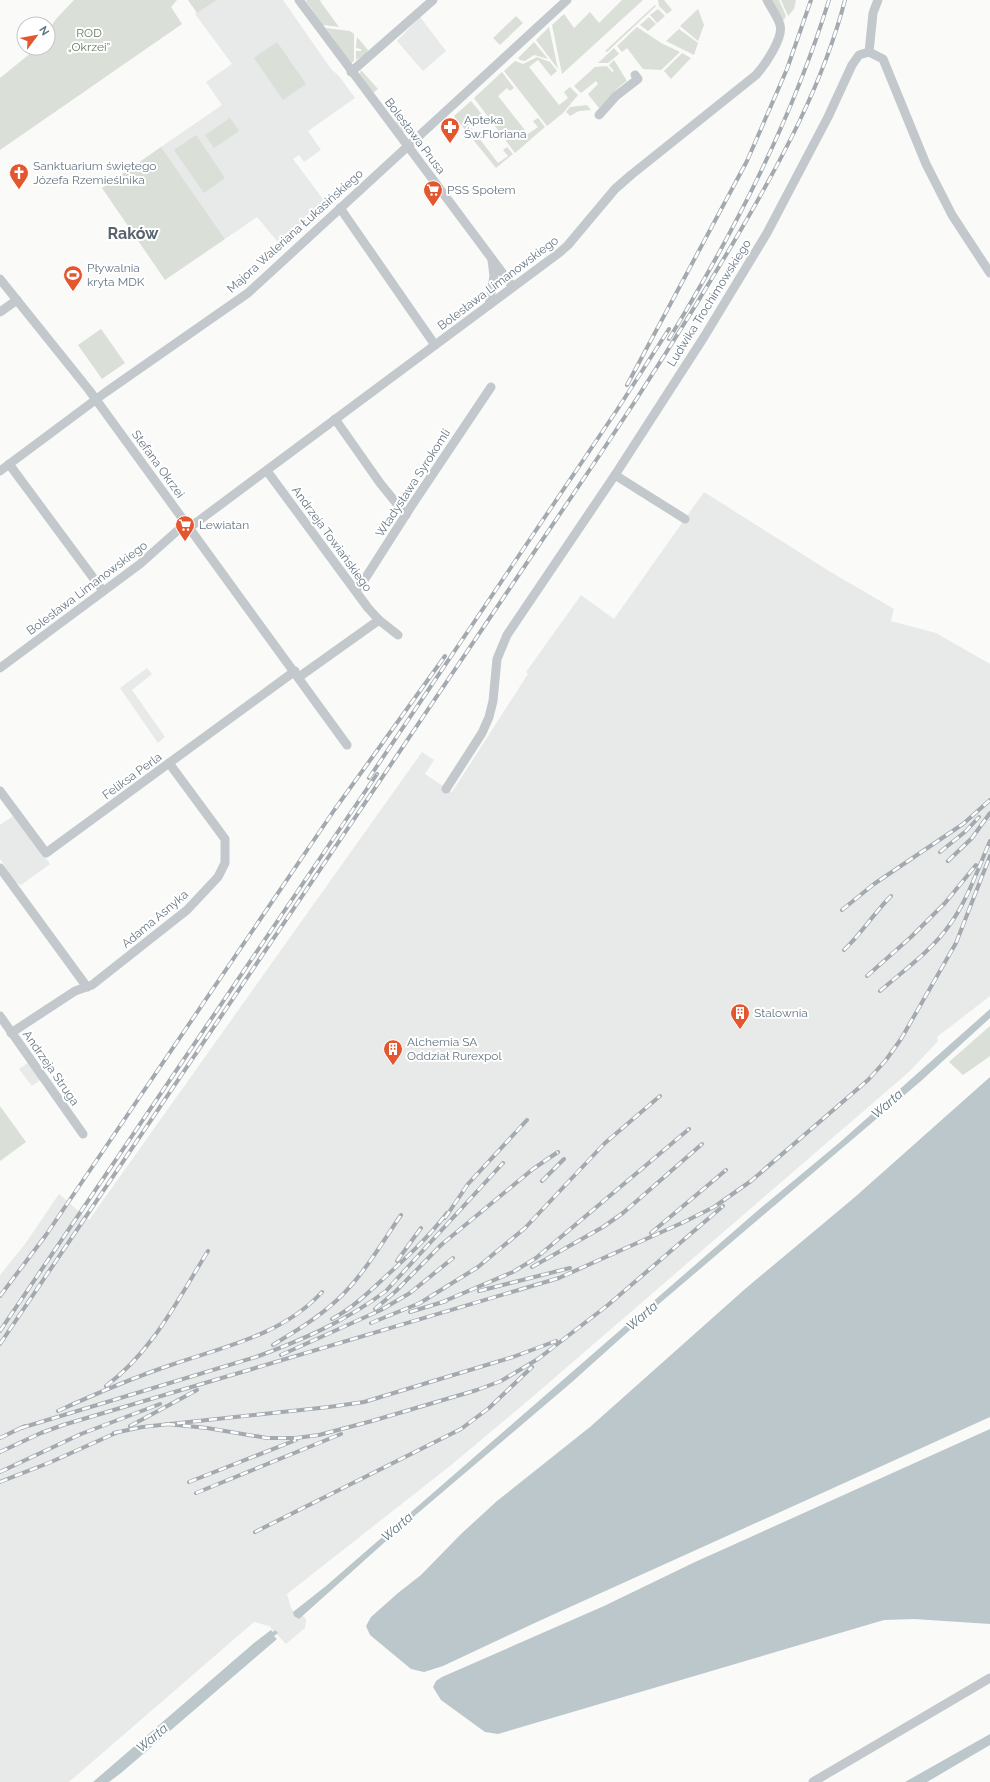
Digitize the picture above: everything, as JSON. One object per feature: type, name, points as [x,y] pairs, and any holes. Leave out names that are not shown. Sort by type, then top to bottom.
[{"type":"street","name":"Bolesława Prusa","points":[[299,0],[351,72],[408,145],[513,287]]},
{"type":"street","points":[[351,72],[433,0]]},
{"type":"street","name":"Majora Waleriana Łukasińskiego","points":[[0,471],[96,400],[248,293],[567,0]]},
{"type":"street","name":"Bolesława Limanowskiego","points":[[0,668],[103,592],[187,526],[266,471],[568,245],[615,190],[631,174],[756,75],[765,65],[780,35],[780,25],[767,0]]},
{"type":"street","points":[[878,0],[872,20],[869,52],[883,59],[926,164],[952,215],[990,273]]},
{"type":"street","name":"Ludwika Trochimowskiego","points":[[446,789],[482,733],[489,717],[493,701],[497,659],[507,635],[616,474],[704,337],[766,233],[828,117],[852,65],[859,55],[869,52]]},
{"type":"street","points":[[599,116],[616,96],[638,79],[636,75]]},
{"type":"street","points":[[340,208],[435,345]]},
{"type":"street","points":[[489,305],[494,276],[492,260]]},
{"type":"street","name":"Stefana Okrzei","points":[[0,279],[96,400],[297,674],[347,745]]},
{"type":"street","points":[[0,312],[16,300]]},
{"type":"street","name":"Władysława Syrokomli","points":[[355,590],[361,585],[406,514],[491,388]]},
{"type":"street","points":[[336,419],[380,483],[406,514]]},
{"type":"street","points":[[10,464],[103,592]]},
{"type":"street","name":"Andrzeja Towiańskiego","points":[[266,471],[379,620],[398,635]]},
{"type":"street","points":[[616,474],[685,519]]},
{"type":"street","points":[[297,674],[379,620]]},
{"type":"street","name":"Feliksa Perla","points":[[0,791],[46,854],[169,763],[297,674]]},
{"type":"street","name":"Adama Asnyka","points":[[11,1032],[75,991],[92,985],[187,910],[218,877],[225,863],[225,839],[169,763]]},
{"type":"street","points":[[0,868],[87,987]]},
{"type":"street","name":"Andrzeja Struga","points":[[0,1016],[83,1134]]},
{"type":"street","points":[[812,1782],[990,1678]]},
{"type":"shaded area","points":[[217,0],[283,0],[331,69],[339,76],[355,98],[308,131],[321,150],[304,162],[299,155],[293,159],[326,203],[282,247],[257,217],[225,239],[161,147],[222,105],[206,82],[232,64],[195,14]]},
{"type":"shaded area","points":[[420,17],[446,51],[423,71],[397,41]]},
{"type":"shaded area","points":[[704,492],[829,571],[894,609],[891,621],[936,633],[990,664],[990,996],[937,1037],[938,1041],[910,1071],[530,1399],[450,1466],[287,1594],[291,1608],[298,1617],[302,1615],[306,1619],[305,1628],[286,1644],[269,1626],[254,1622],[69,1782],[0,1782],[0,1275],[25,1244],[59,1194],[89,1220],[422,752],[434,760],[425,774],[452,792],[528,674],[526,672],[581,595],[614,619]]},
{"type":"shaded area","points":[[147,668],[152,674],[132,690],[165,737],[158,743],[120,688]]},
{"type":"shaded area","points":[[13,816],[50,864],[21,885],[15,882],[0,859],[0,825]]},
{"type":"shaded area","points":[[29,1062],[42,1079],[32,1086],[19,1069]]},
{"type":"green space","name":"ROD „Okrzei”","points":[[74,0],[177,0],[171,7],[182,24],[0,150],[0,78],[27,56],[56,56],[56,19]]},
{"type":"green space","points":[[188,0],[217,0],[197,13]]},
{"type":"green space","points":[[321,0],[320,1],[339,27],[323,25],[306,1]]},
{"type":"green space","points":[[622,0],[643,0],[562,74],[552,25],[564,14],[574,28],[590,12],[599,23]]},
{"type":"green space","points":[[658,0],[664,0],[672,10],[667,14],[659,6]]},
{"type":"green space","points":[[771,0],[779,0],[786,16],[784,20],[783,20]]},
{"type":"green space","points":[[781,0],[796,0],[794,9],[788,16]]},
{"type":"green space","points":[[655,5],[656,6],[607,52],[605,51]]},
{"type":"green space","points":[[658,9],[665,16],[657,23],[650,15]]},
{"type":"green space","points":[[698,9],[704,25],[698,41],[680,26]]},
{"type":"green space","points":[[516,16],[523,23],[500,45],[493,38]]},
{"type":"green space","points":[[649,17],[656,24],[648,31],[640,25]]},
{"type":"green space","points":[[549,27],[558,69],[536,40]]},
{"type":"green space","points":[[637,27],[661,43],[680,52],[661,70],[643,69],[627,48],[622,52],[617,46]]},
{"type":"green space","points":[[326,28],[350,31],[354,34],[354,61],[351,63]]},
{"type":"green space","points":[[679,29],[698,43],[694,55],[666,41]]},
{"type":"green space","points":[[357,37],[368,50],[366,54],[356,60],[356,51],[361,51],[361,49],[356,48]]},
{"type":"green space","points":[[277,42],[306,84],[283,100],[254,58]]},
{"type":"green space","points":[[534,42],[548,59],[534,55],[525,61],[520,60],[518,58]]},
{"type":"green space","points":[[614,48],[619,54],[608,63],[598,63]]},
{"type":"green space","points":[[682,53],[691,58],[671,79],[664,71]]},
{"type":"green space","points":[[537,57],[550,62],[557,71],[551,76],[538,60],[529,67],[559,105],[568,98],[564,92],[570,87],[578,95],[563,113],[547,126],[504,71],[515,61],[523,64]]},
{"type":"green space","points":[[614,60],[627,81],[599,108],[588,94],[598,84],[596,81],[581,93],[574,86],[595,67],[607,66],[612,72],[614,71],[609,65]]},
{"type":"green space","points":[[361,70],[378,89],[373,93],[360,74]]},
{"type":"green space","points":[[502,72],[514,88],[510,91],[507,88],[498,96],[528,134],[538,127],[533,121],[538,118],[545,127],[515,153],[474,98]]},
{"type":"green space","points":[[471,101],[484,117],[480,120],[478,117],[469,125],[498,163],[508,156],[503,150],[507,147],[513,154],[496,168],[454,116]]},
{"type":"green space","points":[[587,105],[591,110],[579,111],[570,116],[566,112],[570,107]]},
{"type":"green space","points":[[398,115],[409,128],[402,133],[394,118]]},
{"type":"green space","points":[[230,118],[239,131],[214,148],[205,135]]},
{"type":"green space","points":[[196,135],[225,178],[204,193],[174,150]]},
{"type":"green space","points":[[161,147],[225,239],[165,280],[102,188]]},
{"type":"green space","points":[[101,329],[125,363],[102,379],[78,345]]},
{"type":"green space","points":[[990,1026],[990,1056],[963,1075],[949,1062]]},
{"type":"green space","points":[[0,1106],[26,1142],[0,1161]]},
{"type":"water","name":"Warta","points":[[990,1009],[990,1018],[921,1081],[660,1303],[572,1382],[405,1524],[299,1619],[294,1616],[293,1612],[326,1586],[756,1212],[839,1143]]},
{"type":"water","points":[[990,1077],[990,1417],[443,1666],[424,1672],[411,1669],[370,1635],[366,1626],[371,1617],[421,1575],[461,1534],[497,1501],[590,1427],[745,1289],[855,1197]]},
{"type":"water","points":[[990,1429],[990,1624],[914,1619],[884,1620],[498,1734],[485,1732],[441,1700],[433,1687],[436,1681],[442,1677],[604,1606],[695,1562]]},
{"type":"water","name":"Warta","points":[[271,1630],[273,1632],[275,1630],[278,1633],[274,1636],[277,1639],[121,1773],[109,1782],[93,1782],[254,1643]]},
{"type":"water","points":[[990,1734],[990,1745],[927,1782],[905,1782]]},
{"type":"railway","points":[[627,385],[747,161],[787,69],[811,0]]},
{"type":"railway","points":[[669,339],[716,258],[760,174],[798,89],[829,0]]},
{"type":"railway","points":[[0,1344],[601,453],[672,344],[739,233],[786,149],[825,61],[845,0]]},
{"type":"railway","points":[[369,778],[617,410],[669,329]]},
{"type":"railway","points":[[0,1296],[46,1235],[335,809],[445,656]]},
{"type":"railway","points":[[0,1331],[377,774]]},
{"type":"railway","points":[[842,910],[874,884],[963,824],[990,800]]},
{"type":"railway","points":[[948,861],[972,838],[990,813]]},
{"type":"railway","points":[[940,852],[966,831],[979,817]]},
{"type":"railway","points":[[880,991],[914,962],[945,931],[965,899],[990,841]]},
{"type":"railway","points":[[0,1452],[41,1433],[63,1425],[559,1278],[714,1207],[751,1181],[868,1080],[886,1060],[901,1039],[956,943],[990,856]]},
{"type":"railway","points":[[867,976],[911,937],[945,903],[976,865]]},
{"type":"railway","points":[[844,950],[857,937],[891,896]]},
{"type":"railway","points":[[371,1323],[420,1303],[478,1267],[525,1228],[605,1143],[660,1096]]},
{"type":"railway","points":[[445,1218],[468,1184],[527,1120]]},
{"type":"railway","points":[[440,1303],[513,1272],[536,1258],[689,1129]]},
{"type":"railway","points":[[532,1267],[603,1227],[623,1213],[702,1144]]},
{"type":"railway","points":[[375,1309],[396,1291],[441,1245],[533,1169],[558,1152]]},
{"type":"railway","points":[[542,1181],[564,1159]]},
{"type":"railway","points":[[21,1428],[256,1357],[307,1337],[339,1321],[371,1302],[386,1291],[503,1163]]},
{"type":"railway","points":[[651,1233],[726,1170]]},
{"type":"railway","points":[[167,1424],[207,1428],[267,1438],[296,1438],[319,1435],[372,1421],[477,1390],[501,1381],[538,1359],[608,1305],[723,1206]]},
{"type":"railway","points":[[332,1319],[352,1306],[377,1285],[416,1248],[447,1213]]},
{"type":"railway","points":[[273,1345],[316,1318],[350,1287],[368,1264],[401,1215]]},
{"type":"railway","points":[[397,1261],[421,1228]]},
{"type":"railway","points":[[106,1386],[123,1372],[151,1341],[175,1306],[208,1251]]},
{"type":"railway","points":[[281,1355],[381,1310],[410,1293],[453,1258]]},
{"type":"railway","points":[[479,1291],[570,1268]]},
{"type":"railway","points":[[58,1411],[142,1375],[251,1338],[271,1329],[306,1307],[322,1292]]},
{"type":"railway","points":[[410,1312],[446,1301]]},
{"type":"railway","points":[[114,1433],[142,1427],[364,1402],[513,1357],[556,1341]]},
{"type":"railway","points":[[255,1532],[461,1429],[489,1408],[532,1367]]},
{"type":"railway","points":[[130,1426],[197,1390]]},
{"type":"railway","points":[[0,1472],[81,1434],[160,1404]]},
{"type":"railway","points":[[0,1438],[25,1426]]},
{"type":"railway","points":[[0,1482],[51,1462],[118,1432]]},
{"type":"railway","points":[[196,1493],[341,1434]]},
{"type":"railway","points":[[189,1482],[296,1440]]},
{"type":"place","name":"Apteka Św.Floriana","points":[[450,144]]},
{"type":"place","name":"Sanktuarium świętego Józefa Rzemieślnika","points":[[19,190]]},
{"type":"place","name":"PSS Społem","points":[[433,207]]},
{"type":"place","name":"Pływalnia kryta MDK","points":[[73,292]]},
{"type":"place","name":"Lewiatan","points":[[185,542]]},
{"type":"place","name":"Stalownia","points":[[740,1030]]},
{"type":"place","name":"Alchemia SA Oddział Rurexpol","points":[[393,1066]]},
{"type":"district","name":"Raków","points":[[133,233]]}]
